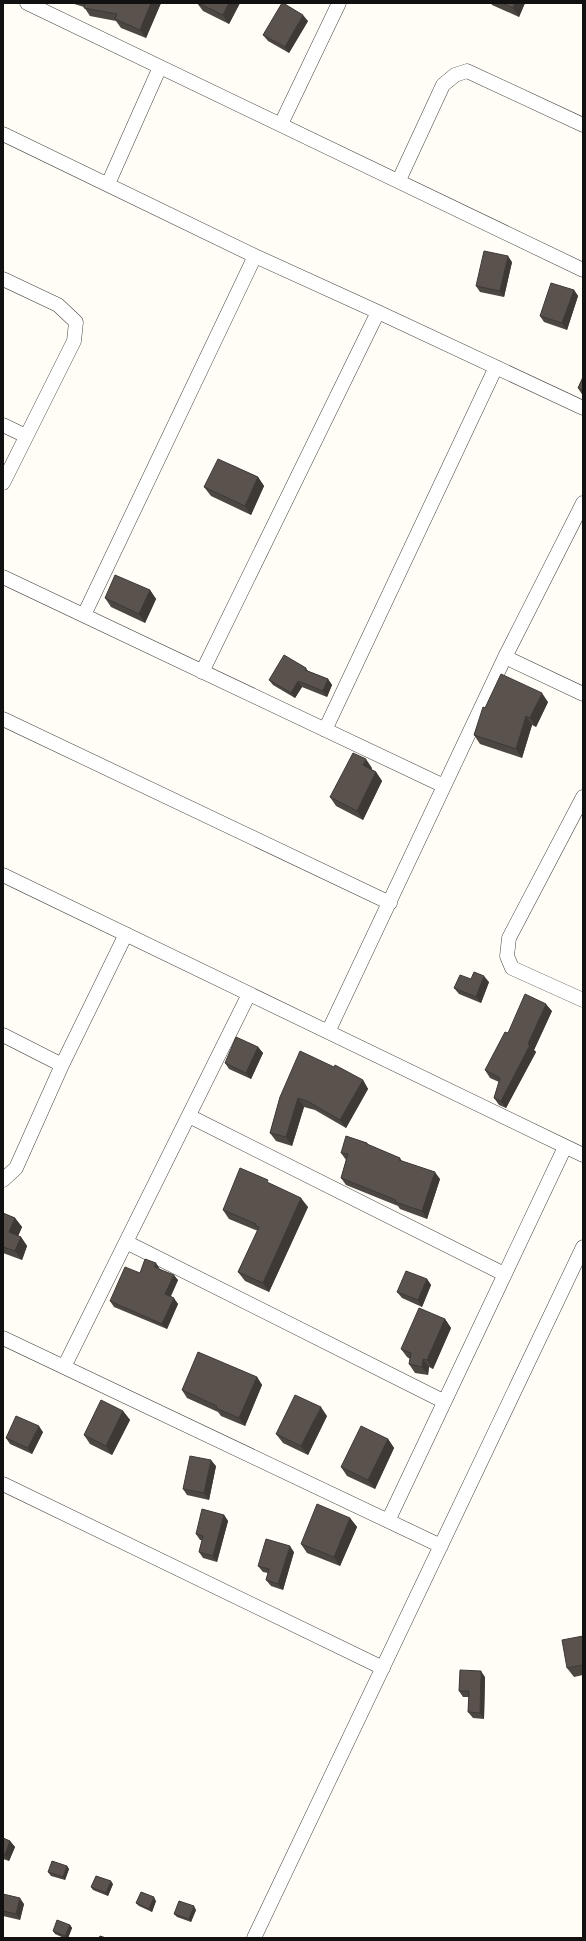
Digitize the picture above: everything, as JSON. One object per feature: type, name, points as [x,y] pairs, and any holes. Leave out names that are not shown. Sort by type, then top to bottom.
[{"type":"street","points":[[26,3],[399,180],[583,270]]},
{"type":"street","points":[[280,124],[335,4]]},
{"type":"street","points":[[108,184],[160,67]]},
{"type":"street","points":[[399,180],[443,85],[455,75],[467,71],[583,125]]},
{"type":"street","points":[[3,134],[255,256],[583,408]]},
{"type":"street","points":[[84,615],[255,256]]},
{"type":"street","points":[[3,279],[58,305],[76,322],[74,341],[3,483]]},
{"type":"street","points":[[202,672],[378,312]]},
{"type":"street","points":[[325,730],[496,367]]},
{"type":"street","points":[[3,426],[26,436]]},
{"type":"street","points":[[328,1032],[505,657],[583,503]]},
{"type":"street","points":[[3,577],[444,786]]},
{"type":"street","points":[[505,657],[583,694]]},
{"type":"street","points":[[3,719],[390,903]]},
{"type":"street","points":[[583,797],[509,938],[507,956],[512,968],[583,1000]]},
{"type":"street","points":[[3,875],[583,1155]]},
{"type":"street","points":[[3,1180],[16,1168],[62,1065],[126,934]]},
{"type":"street","points":[[64,1367],[249,994]]},
{"type":"street","points":[[3,1035],[62,1065]]},
{"type":"street","points":[[189,1116],[504,1274]]},
{"type":"street","points":[[388,1521],[443,1401],[565,1147]]},
{"type":"street","points":[[126,1242],[443,1401]]},
{"type":"street","points":[[254,1938],[583,1247]]},
{"type":"street","points":[[3,1338],[441,1546]]},
{"type":"street","points":[[3,1484],[383,1668]]},
{"type":"building","points":[[85,3],[151,3],[140,30],[115,19],[117,14],[84,8]]},
{"type":"building","points":[[198,3],[229,3],[223,15]]},
{"type":"building","points":[[282,3],[303,15],[285,47],[263,35]]},
{"type":"building","points":[[502,3],[515,3],[513,8]]},
{"type":"building","points":[[484,251],[508,256],[500,291],[476,286]]},
{"type":"building","points":[[551,283],[574,290],[562,323],[540,316]]},
{"type":"building","points":[[583,377],[583,391],[578,388]]},
{"type":"building","points":[[218,459],[258,477],[245,506],[204,487]]},
{"type":"building","points":[[115,575],[150,590],[139,614],[105,598]]},
{"type":"building","points":[[284,655],[306,668],[305,670],[328,679],[323,691],[298,681],[291,693],[269,680]]},
{"type":"building","points":[[501,674],[542,693],[530,718],[526,716],[516,749],[474,735],[483,707],[485,708]]},
{"type":"building","points":[[353,753],[366,759],[363,765],[376,772],[357,811],[330,797]]},
{"type":"building","points":[[474,972],[484,976],[476,997],[454,988],[460,975],[471,979]]},
{"type":"building","points":[[525,994],[546,1004],[528,1044],[530,1045],[501,1101],[494,1098],[500,1078],[485,1070],[505,1032],[508,1033]]},
{"type":"building","points":[[236,1037],[258,1047],[246,1073],[225,1063]]},
{"type":"building","points":[[300,1051],[334,1067],[335,1065],[363,1080],[340,1120],[309,1102],[298,1098],[286,1137],[270,1133],[280,1097]]},
{"type":"building","points":[[346,1136],[367,1143],[400,1158],[399,1160],[435,1172],[422,1211],[395,1202],[396,1200],[341,1178],[348,1154],[341,1153]]},
{"type":"building","points":[[240,1168],[268,1180],[267,1182],[301,1198],[263,1283],[238,1272],[259,1227],[255,1225],[256,1224],[223,1210]]},
{"type":"building","points":[[3,1213],[15,1218],[9,1232],[21,1237],[15,1251],[3,1247]]},
{"type":"building","points":[[145,1259],[156,1263],[154,1267],[174,1275],[165,1294],[174,1298],[162,1324],[110,1301],[125,1267],[140,1273]]},
{"type":"building","points":[[406,1271],[427,1279],[418,1300],[397,1292]]},
{"type":"building","points":[[419,1308],[445,1319],[427,1360],[423,1359],[422,1367],[409,1364],[411,1353],[401,1349]]},
{"type":"building","points":[[198,1352],[257,1377],[239,1418],[182,1390]]},
{"type":"building","points":[[295,1395],[321,1407],[301,1446],[276,1434]]},
{"type":"building","points":[[101,1400],[123,1411],[106,1446],[84,1435]]},
{"type":"building","points":[[16,1416],[39,1426],[28,1448],[6,1438]]},
{"type":"building","points":[[361,1426],[388,1439],[368,1480],[341,1467]]},
{"type":"building","points":[[190,1456],[211,1460],[204,1493],[183,1489]]},
{"type":"building","points":[[317,1504],[350,1518],[334,1557],[301,1544]]},
{"type":"building","points":[[202,1509],[224,1515],[213,1556],[199,1552],[203,1536],[196,1534]]},
{"type":"building","points":[[266,1539],[290,1546],[278,1584],[266,1580],[269,1569],[258,1566]]},
{"type":"building","points":[[583,1636],[583,1665],[567,1668],[562,1640]]},
{"type":"building","points":[[460,1670],[481,1671],[480,1713],[468,1712],[469,1691],[459,1691]]},
{"type":"building","points":[[3,1838],[10,1841],[5,1855],[3,1854]]},
{"type":"building","points":[[52,1861],[67,1866],[63,1877],[48,1872]]},
{"type":"building","points":[[96,1876],[111,1881],[106,1893],[91,1887]]},
{"type":"building","points":[[141,1892],[154,1897],[149,1909],[136,1903]]},
{"type":"building","points":[[3,1894],[20,1898],[16,1914],[3,1911]]},
{"type":"building","points":[[179,1901],[194,1906],[189,1919],[174,1914]]},
{"type":"building","points":[[57,1920],[70,1925],[65,1936],[53,1931]]}]
